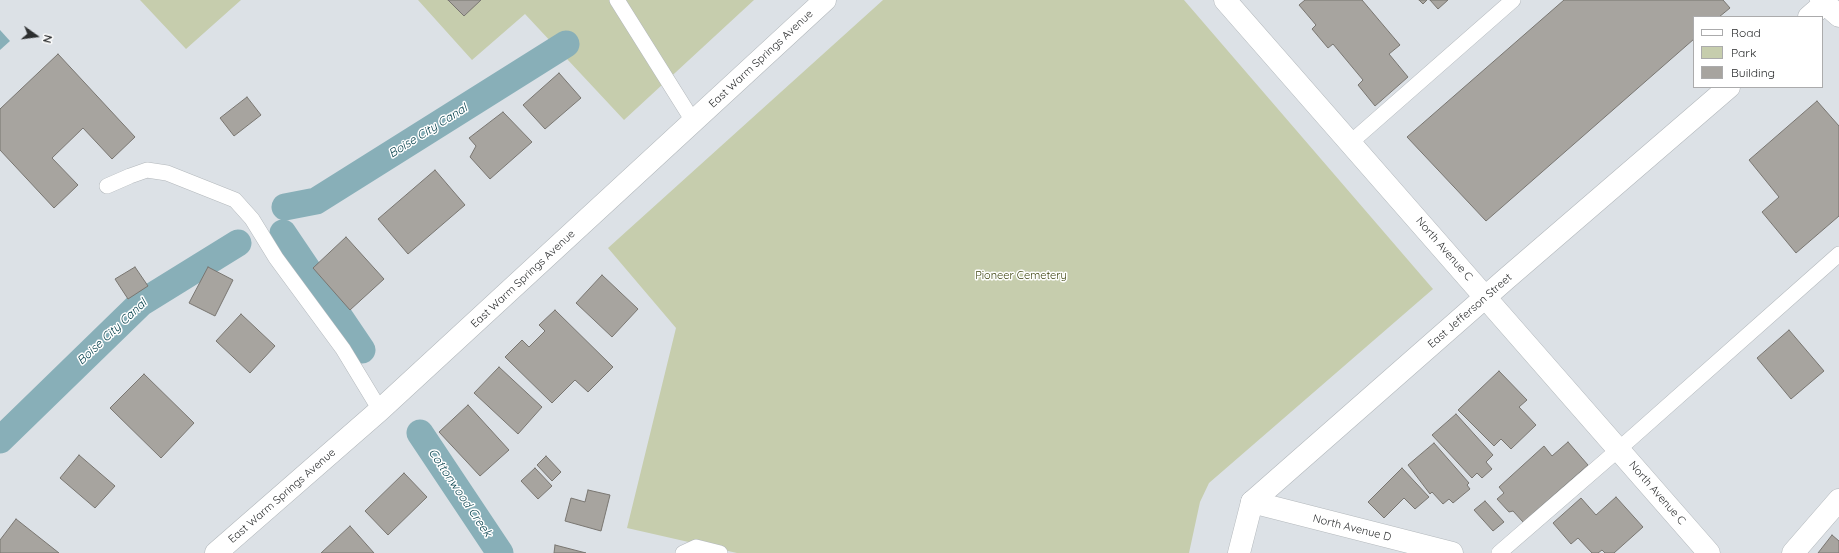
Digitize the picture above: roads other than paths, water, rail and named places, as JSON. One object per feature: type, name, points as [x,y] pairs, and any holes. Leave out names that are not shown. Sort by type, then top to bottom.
[{"type":"street","name":"East Warm Springs Avenue","points":[[216,553],[380,410],[825,0]]},
{"type":"street","name":"North Avenue C","points":[[1225,0],[1619,449],[1708,553]]},
{"type":"street","name":"East Jefferson Street","points":[[1252,502],[1728,88]]},
{"type":"street","points":[[1793,553],[1839,500]]},
{"type":"street","name":"North Avenue D","points":[[1252,502],[1443,552]]},
{"type":"street","points":[[1239,553],[1252,502]]},
{"type":"lane","points":[[617,0],[693,121]]},
{"type":"lane","points":[[1350,143],[1513,0]]},
{"type":"lane","points":[[107,186],[147,170],[167,173],[235,200],[252,219],[276,258],[343,349],[380,410]]},
{"type":"lane","points":[[1499,553],[1839,254]]},
{"type":"lane","points":[[683,553],[696,547],[720,553]]},
{"type":"water","points":[[0,30],[10,41],[0,50]]},
{"type":"waterway","name":"Boise City Canal","points":[[285,207],[316,201],[566,44]]},
{"type":"waterway","name":"Cottonwood Creek","points":[[283,233],[362,350]]},
{"type":"waterway","name":"Boise City Canal","points":[[0,440],[141,303],[238,243]]},
{"type":"waterway","name":"Cottonwood Creek","points":[[420,433],[500,553]]},
{"type":"park label","name":"Pioneer Cemetery","points":[[1021,276]]}]
